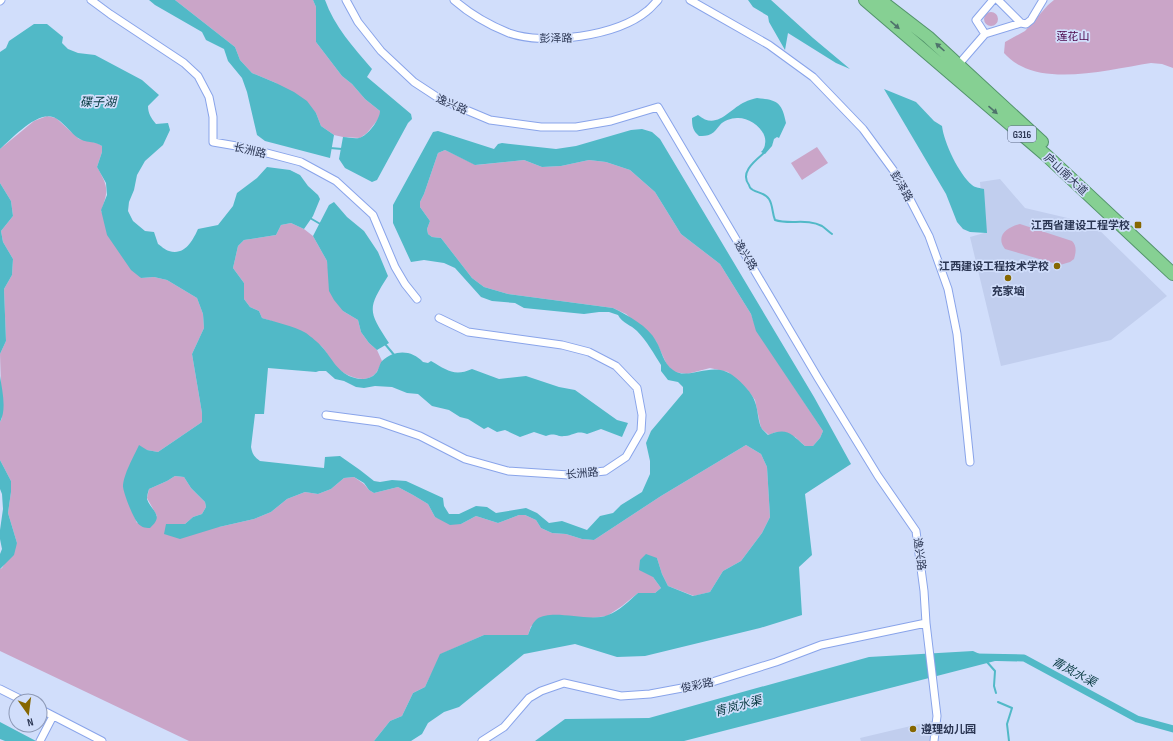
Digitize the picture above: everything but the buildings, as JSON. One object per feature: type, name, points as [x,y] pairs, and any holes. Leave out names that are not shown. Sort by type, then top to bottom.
[{"type":"highway","name":"庐山南大道","points":[[865,0],[1047,156],[1173,274]]},
{"type":"highway","name":"庐山南大道","points":[[880,0],[928,37],[959,64],[1173,265]]},
{"type":"street","name":"长洲路","points":[[91,0],[184,63],[198,76],[209,97],[213,117],[213,142],[248,148],[301,162],[328,176],[347,190],[373,215],[395,267],[405,284],[417,299]]},
{"type":"street","name":"逸兴路","points":[[346,0],[358,22],[381,51],[414,82],[440,99],[490,120],[541,126],[576,127],[611,121],[658,107],[818,378],[878,476],[916,531],[937,716],[934,741]]},
{"type":"street","name":"彭泽路","points":[[454,0],[481,20],[510,33],[538,39],[572,38],[604,31],[626,23],[646,12],[658,0]]},
{"type":"street","name":"彭泽路","points":[[690,0],[770,45],[813,77],[863,129],[899,178],[929,236],[948,289],[957,334],[970,462]]},
{"type":"street","points":[[985,34],[976,20],[993,0]]},
{"type":"street","points":[[998,0],[1021,23]]},
{"type":"street","points":[[959,64],[985,34],[1021,23],[1026,24],[1031,20],[1043,0]]},
{"type":"street","name":"长洲路","points":[[326,415],[379,422],[420,436],[465,459],[508,471],[569,476],[605,471],[626,456],[641,431],[642,415],[637,388],[616,366],[589,352],[562,345],[468,332],[439,318]]},
{"type":"street","name":"俊彩路","points":[[482,741],[504,727],[529,698],[541,691],[564,684],[621,696],[650,694],[709,683],[776,662],[821,645],[926,623]]},
{"type":"street","points":[[48,713],[102,741]]},
{"type":"street","points":[[40,741],[53,716]]},
{"type":"shaded area","name":"江西建设工程技术学校","points":[[1000,179],[1025,208],[1093,224],[1167,296],[1111,340],[1001,366],[970,237],[984,233],[980,182]]},
{"type":"shaded area","name":"遵理幼儿园","points":[[932,721],[930,741],[861,741],[860,738]]},
{"type":"green space","points":[[175,0],[313,0],[316,7],[316,42],[342,76],[352,84],[365,99],[380,111],[380,117],[367,133],[360,138],[334,135],[321,126],[316,113],[276,83],[252,73],[240,60],[235,47]]},
{"type":"green space","name":"莲花山","points":[[1054,0],[1173,0],[1173,68],[1162,64],[1151,63],[1084,74],[1067,75],[1035,71],[1018,65],[1004,53],[1005,42],[1025,31]]},
{"type":"green space","points":[[991,12],[996,14],[998,19],[996,24],[991,26],[986,24],[984,19],[986,14]]},
{"type":"green space","points":[[47,116],[56,118],[79,139],[97,143],[102,146],[102,152],[97,167],[105,184],[106,193],[101,211],[141,278],[154,277],[167,280],[197,298],[203,314],[204,328],[192,354],[202,413],[202,422],[158,452],[147,450],[123,486],[137,523],[157,516],[147,498],[149,489],[175,476],[184,477],[191,488],[205,502],[206,507],[202,514],[193,517],[185,524],[166,525],[219,527],[254,519],[271,512],[287,499],[305,492],[318,494],[331,489],[344,478],[354,477],[374,493],[398,487],[428,504],[435,517],[461,524],[476,516],[498,523],[519,515],[525,515],[536,520],[541,528],[552,533],[566,534],[582,539],[594,540],[661,496],[746,445],[761,454],[767,467],[770,517],[762,533],[741,561],[723,571],[710,592],[694,596],[668,586],[657,558],[653,577],[661,588],[655,593],[638,593],[607,616],[531,626],[528,635],[484,635],[441,654],[425,687],[413,693],[402,716],[390,721],[374,741],[189,741],[0,651],[0,569],[17,543],[8,513],[11,481],[0,460],[0,422],[2,418],[0,354],[6,341],[4,289],[12,275],[13,259],[3,242],[1,231],[13,216],[11,201],[0,183],[0,149],[34,121]]},
{"type":"green space","points":[[817,147],[828,163],[802,180],[791,163]]},
{"type":"green space","points":[[445,150],[476,165],[524,160],[542,167],[561,166],[589,160],[606,162],[630,170],[655,192],[681,234],[720,264],[751,314],[757,331],[823,431],[820,438],[813,446],[805,446],[795,437],[776,432],[769,435],[761,428],[755,400],[747,389],[728,372],[710,368],[687,374],[674,372],[667,365],[656,341],[626,314],[613,308],[508,294],[484,287],[472,278],[441,238],[432,237],[428,234],[427,229],[430,221],[420,207],[420,202],[438,153]]},
{"type":"green space","points":[[291,223],[304,229],[313,236],[327,261],[329,274],[343,311],[358,320],[361,332],[369,343],[377,350],[382,361],[377,372],[369,378],[358,379],[347,375],[333,364],[321,346],[293,330],[262,318],[259,311],[250,307],[244,299],[244,283],[233,268],[238,246],[244,240],[276,235],[281,225]]},
{"type":"green space","points":[[1020,224],[1072,241],[1076,249],[1074,259],[1060,265],[1005,249],[1001,240],[1002,236],[1011,227]]},
{"type":"water","points":[[149,0],[175,0],[235,47],[240,60],[252,73],[294,92],[307,101],[316,113],[321,126],[334,135],[330,158],[265,141],[257,135],[247,92],[242,78],[228,61],[224,49],[206,40],[202,32]]},
{"type":"water","points":[[313,0],[325,0],[339,28],[372,69],[367,77],[411,114],[412,119],[408,123],[377,180],[372,182],[345,168],[339,159],[343,137],[362,137],[373,127],[380,111],[365,99],[352,84],[342,76],[316,42],[316,7]]},
{"type":"water","points":[[748,0],[771,0],[850,69],[836,63],[788,33],[785,50],[769,22],[768,16],[753,7]]},
{"type":"water","name":"碟子湖","points":[[34,24],[47,24],[63,37],[62,43],[68,49],[78,53],[95,55],[142,80],[159,95],[148,106],[149,113],[156,124],[168,123],[170,130],[163,145],[145,161],[137,175],[134,190],[129,202],[128,211],[133,221],[145,231],[154,232],[158,244],[165,249],[175,252],[180,251],[188,246],[198,229],[218,225],[233,206],[237,193],[257,178],[267,167],[290,170],[300,175],[320,199],[313,216],[304,229],[291,223],[281,225],[276,235],[244,240],[238,246],[233,268],[244,283],[244,299],[250,307],[259,311],[262,318],[290,326],[306,333],[326,351],[344,373],[357,379],[368,378],[376,373],[381,362],[387,357],[392,354],[403,352],[409,353],[419,358],[423,362],[428,363],[431,361],[455,372],[472,369],[499,379],[526,376],[559,387],[575,390],[617,420],[628,423],[622,437],[601,429],[587,434],[578,433],[565,436],[552,434],[546,436],[534,432],[520,437],[505,430],[497,432],[488,427],[484,429],[449,410],[432,406],[418,394],[407,393],[392,387],[356,387],[344,381],[335,379],[326,371],[316,372],[268,368],[264,414],[255,414],[251,447],[254,455],[260,461],[324,468],[325,457],[340,456],[374,481],[406,481],[443,498],[444,506],[449,514],[459,514],[476,506],[487,507],[496,513],[526,508],[537,513],[549,523],[562,521],[587,530],[600,516],[613,513],[621,505],[642,492],[650,474],[650,461],[646,443],[651,431],[683,393],[683,387],[678,382],[668,380],[661,371],[661,365],[644,339],[618,315],[609,312],[584,314],[524,308],[515,303],[492,301],[481,297],[455,268],[444,263],[424,260],[411,262],[393,223],[393,205],[433,132],[438,131],[494,149],[498,144],[502,143],[556,149],[576,146],[631,130],[642,129],[652,132],[660,139],[814,397],[851,464],[805,494],[812,555],[799,567],[802,615],[760,628],[645,656],[617,657],[575,644],[524,654],[459,707],[444,712],[428,723],[422,734],[411,741],[374,741],[390,721],[402,716],[413,693],[425,687],[440,654],[484,635],[528,635],[535,621],[544,616],[561,615],[600,617],[608,615],[620,608],[638,593],[655,593],[661,588],[653,577],[639,570],[640,560],[646,554],[657,558],[668,586],[693,596],[710,592],[723,571],[741,561],[762,533],[770,517],[767,467],[761,454],[746,445],[661,496],[594,540],[582,539],[566,534],[552,533],[541,528],[536,520],[525,515],[519,515],[498,523],[476,516],[461,524],[450,525],[435,517],[428,504],[398,487],[374,493],[369,490],[364,483],[354,477],[344,478],[331,489],[318,494],[305,492],[287,499],[271,512],[254,519],[219,527],[180,539],[164,534],[166,524],[185,524],[193,517],[202,514],[206,507],[205,502],[191,488],[184,477],[175,476],[149,489],[147,499],[157,516],[154,524],[150,528],[141,526],[138,524],[128,504],[123,482],[139,445],[147,450],[158,452],[202,422],[202,413],[192,354],[204,328],[203,314],[197,298],[167,280],[154,277],[141,278],[131,270],[107,235],[101,210],[107,195],[106,183],[97,167],[102,152],[102,146],[96,143],[81,140],[60,121],[50,116],[43,117],[27,126],[0,149],[0,52],[6,48],[9,41]],"holes":[[[445,150],[475,165],[524,160],[542,167],[561,166],[589,160],[606,162],[630,170],[655,192],[681,234],[720,264],[751,314],[756,331],[823,431],[820,438],[813,446],[805,446],[788,433],[780,432],[768,435],[762,429],[753,398],[748,390],[736,378],[722,370],[714,369],[685,374],[673,370],[667,364],[653,336],[632,318],[613,308],[508,294],[484,287],[472,278],[441,238],[432,237],[428,234],[427,229],[430,221],[420,207],[420,202],[438,153]]]},
{"type":"water","points":[[884,89],[916,102],[934,121],[942,126],[949,149],[962,174],[973,186],[984,189],[987,233],[970,232],[963,229],[957,222],[946,194]]},
{"type":"water","points":[[757,98],[778,103],[783,111],[786,123],[779,138],[777,137],[774,139],[772,146],[765,154],[761,152],[765,145],[765,139],[761,129],[752,122],[742,118],[727,120],[710,135],[706,136],[699,136],[694,130],[692,118],[698,115],[711,121],[717,120],[746,101]]},
{"type":"water","points":[[0,183],[11,201],[13,216],[1,231],[3,242],[13,259],[12,275],[4,289],[6,341],[0,354]]},
{"type":"water","points":[[334,202],[347,217],[364,231],[378,252],[388,276],[376,296],[373,310],[377,324],[389,343],[377,350],[369,343],[361,332],[358,320],[343,311],[334,300],[329,291],[327,261],[313,236],[329,205]]},
{"type":"water","points":[[0,376],[4,405],[0,422]]},
{"type":"water","points":[[0,460],[11,481],[8,513],[17,543],[14,555],[0,569],[0,554],[2,549],[0,530],[3,509],[2,494],[0,489]]},
{"type":"water","points":[[973,651],[995,661],[684,741],[535,741],[565,719],[649,718],[869,657]]},
{"type":"water","points":[[0,722],[8,726],[8,733],[21,733],[36,741],[5,741],[0,739]]},
{"type":"waterway","points":[[330,148],[342,149]]},
{"type":"waterway","points":[[765,152],[747,171],[746,180],[751,188],[769,199],[775,220],[787,222],[810,222],[822,226],[832,234]]},
{"type":"waterway","points":[[310,218],[322,225]]},
{"type":"waterway","points":[[385,344],[395,356]]},
{"type":"waterway","name":"青岚水渠","points":[[976,657],[1024,658],[1137,719],[1173,729]]},
{"type":"waterway","points":[[987,662],[995,671],[994,686],[996,693]]},
{"type":"waterway","points":[[998,702],[1012,708],[1007,724],[1009,741]]},
{"type":"place","name":"江西省建设工程学校","points":[[1138,225]]},
{"type":"place","name":"江西建设工程技术学校","points":[[1057,266]]},
{"type":"place","name":"充家垴","points":[[1008,278]]},
{"type":"place","name":"遵理幼儿园","points":[[913,729]]}]
